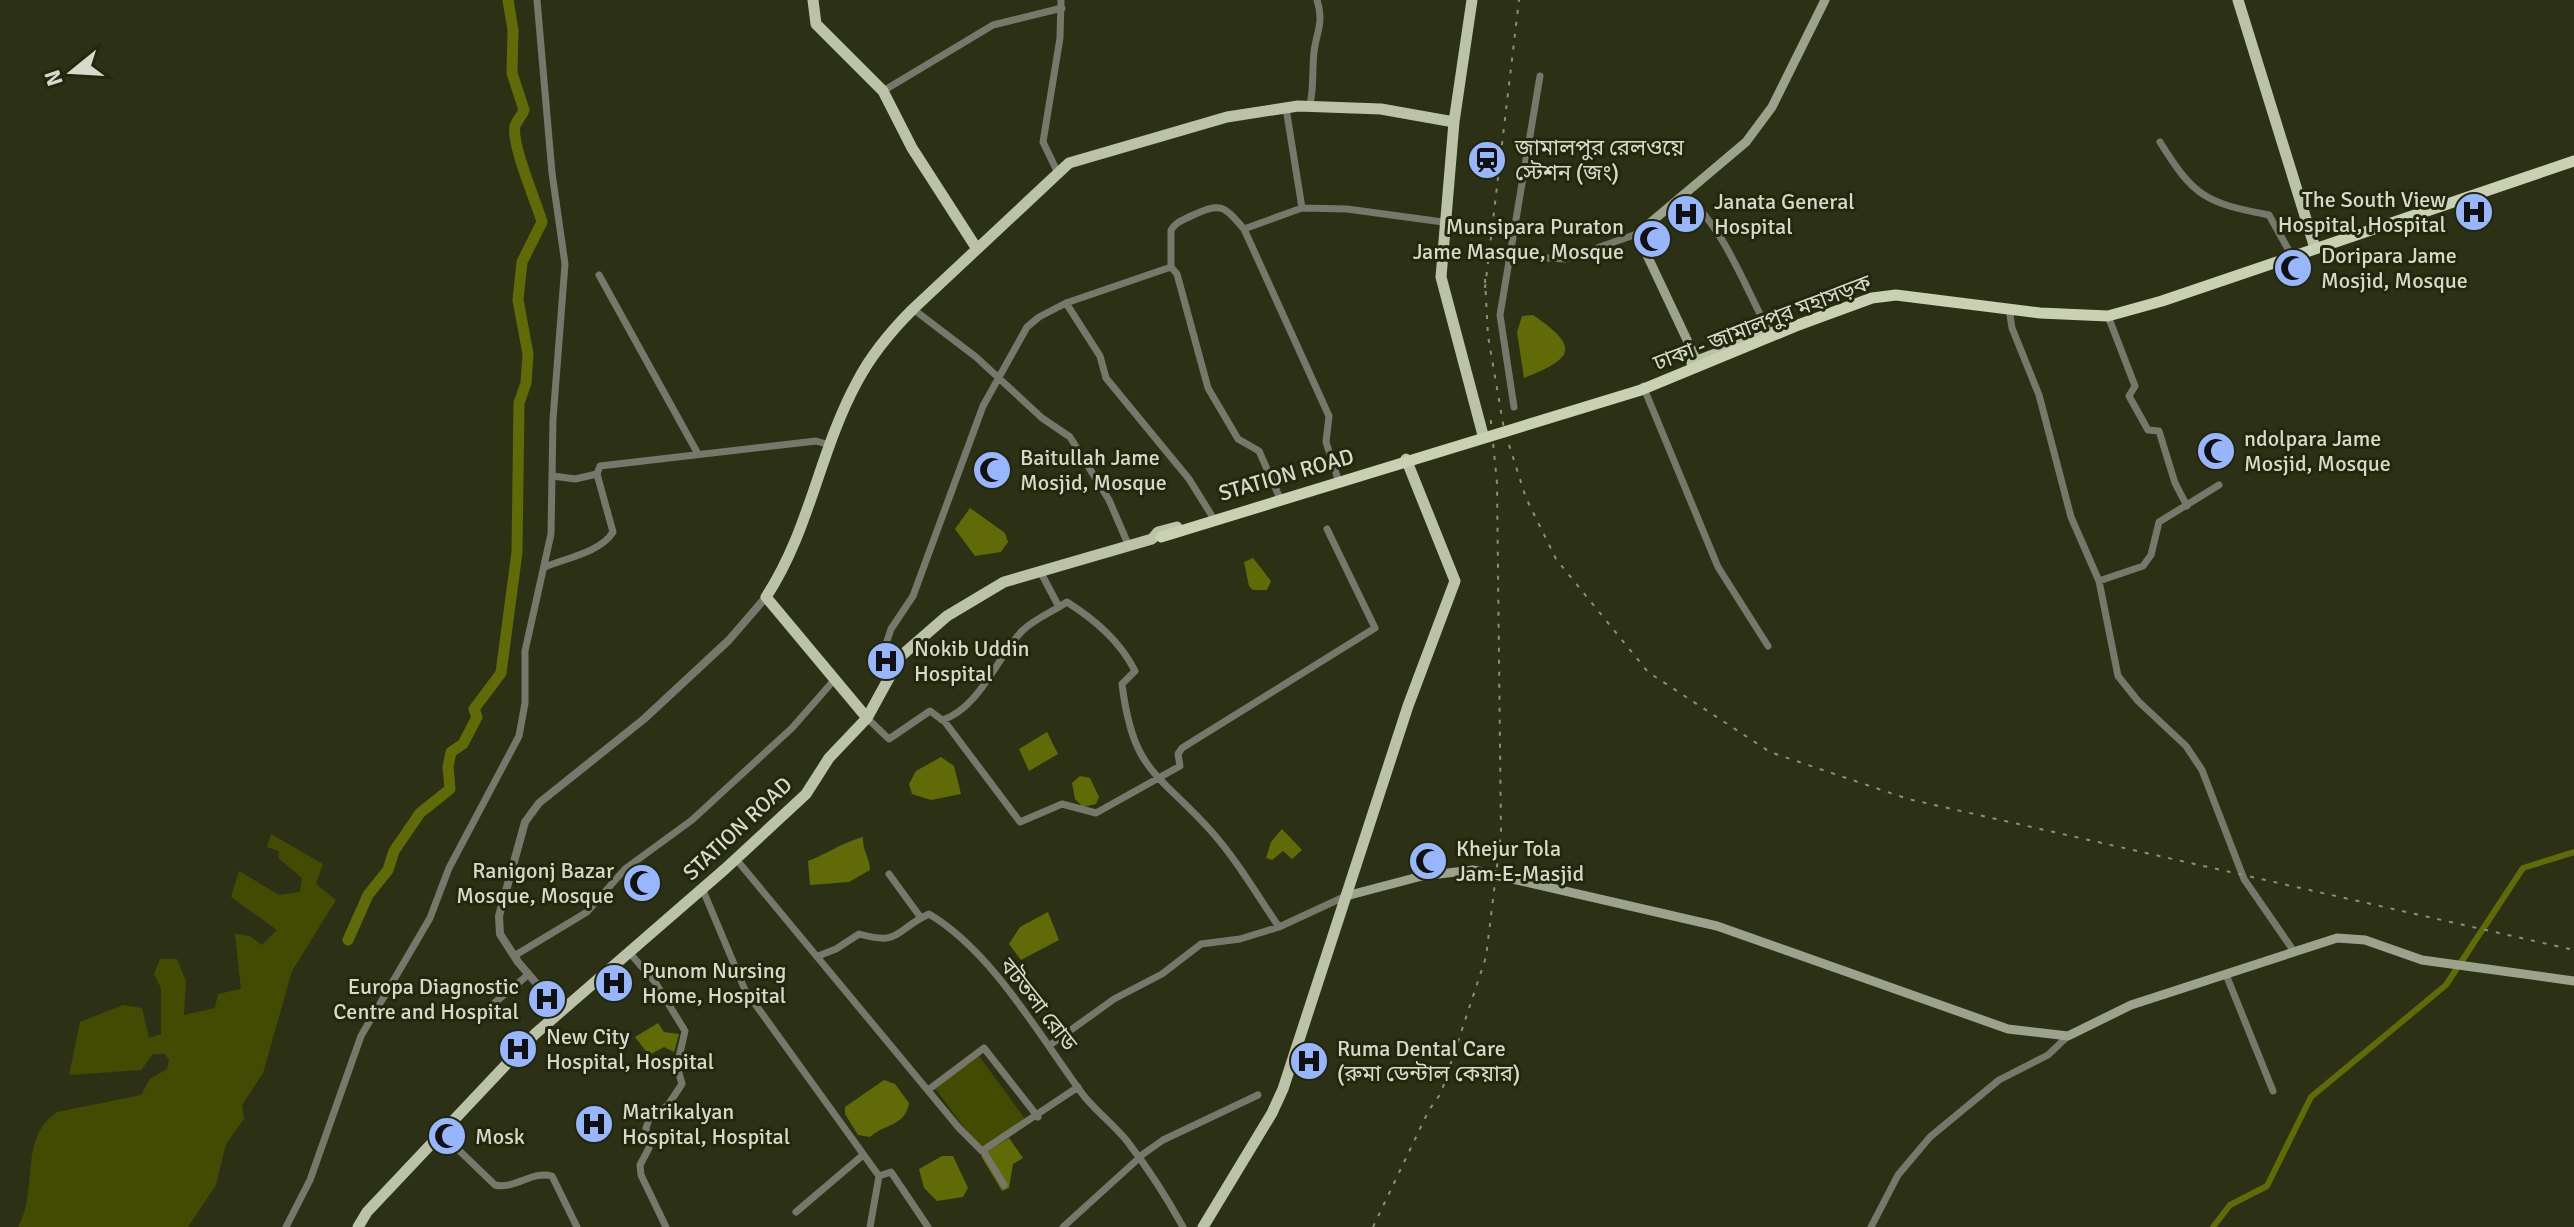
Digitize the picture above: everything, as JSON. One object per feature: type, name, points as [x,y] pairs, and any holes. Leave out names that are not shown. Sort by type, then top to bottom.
[{"type":"highway","name":"ঢাকা - জামালপুর মহাসড়ক","points":[[1156,538],[1641,390],[1872,298],[1896,295],[2108,316],[2162,301],[2574,161]]},
{"type":"main road","points":[[813,0],[816,24],[883,91],[912,148],[977,249]]},
{"type":"main road","points":[[1472,0],[1454,122],[1443,222],[1441,277],[1483,435]]},
{"type":"main road","points":[[1697,361],[1637,234],[1746,142],[1772,107],[1825,0]]},
{"type":"main road","points":[[2238,0],[2315,248]]},
{"type":"main road","points":[[867,718],[766,597],[792,555],[830,445],[857,382],[889,334],[913,309],[1069,163],[1142,139],[1227,117],[1310,105],[1381,109],[1454,122]]},
{"type":"main road","name":"STATION ROAD","points":[[358,1227],[367,1212],[560,1011],[736,859],[806,794],[829,758],[867,718],[901,656],[947,616],[1004,582],[1156,538],[1158,532],[1406,459],[1642,384],[1769,331],[1801,324]]},
{"type":"main road","points":[[1203,1227],[1272,1113],[1408,706],[1455,581],[1406,459]]},
{"type":"main road","points":[[1346,896],[1459,870],[1525,880],[1717,926],[2008,1029],[2068,1036],[2131,1005],[2227,977],[2293,950],[2337,938],[2365,940],[2422,960],[2447,961],[2574,981]]},
{"type":"street","points":[[286,1227],[310,1180],[361,1036],[430,918],[449,868],[519,736],[525,703],[525,651],[551,534],[565,264],[552,173],[537,0]]},
{"type":"street","points":[[1310,105],[1315,82],[1314,52],[1323,21],[1317,0]]},
{"type":"street","points":[[883,91],[993,25],[1062,4],[1043,142],[1058,173]]},
{"type":"street","points":[[1514,407],[1500,315],[1540,76]]},
{"type":"street","points":[[1286,108],[1302,208]]},
{"type":"street","points":[[2160,142],[2191,188],[2220,204],[2269,215],[2292,256]]},
{"type":"street","points":[[1685,194],[1699,206],[1731,252],[1769,331]]},
{"type":"street","points":[[1279,496],[1259,451],[1238,439],[1208,388],[1177,274],[1171,267],[1169,235],[1179,221],[1216,206],[1228,211],[1244,229],[1329,416],[1326,442],[1338,479]]},
{"type":"street","points":[[1244,229],[1302,208],[1347,209],[1443,222]]},
{"type":"street","points":[[1508,256],[1565,259],[1637,234]]},
{"type":"street","points":[[893,671],[886,644],[891,629],[913,596],[974,427],[1027,327],[1066,303],[1171,267]]},
{"type":"street","points":[[599,275],[698,454]]},
{"type":"street","points":[[1066,303],[1100,356],[1106,378],[1189,479],[1212,516]]},
{"type":"street","points":[[2009,308],[2012,328],[2039,395],[2071,517],[2099,581],[2118,676],[2131,694],[2186,746],[2202,770],[2244,879],[2293,950]]},
{"type":"street","points":[[913,309],[976,357],[997,379],[1070,437],[1109,500],[1128,544]]},
{"type":"street","points":[[2108,316],[2134,384],[2129,396],[2148,430],[2159,431],[2175,483],[2187,506]]},
{"type":"street","points":[[1642,384],[1718,567],[1768,646]]},
{"type":"street","points":[[545,567],[591,549],[613,532],[597,474],[600,466],[816,441],[830,445]]},
{"type":"street","points":[[553,476],[575,479],[597,474]]},
{"type":"street","points":[[2099,581],[2143,566],[2151,555],[2159,522],[2219,485]]},
{"type":"street","points":[[867,718],[889,739],[930,711],[942,720],[1020,822],[1062,804],[1096,813],[1180,766],[1178,754],[1182,748],[1375,628],[1327,529]]},
{"type":"street","points":[[1040,571],[1059,607]]},
{"type":"street","points":[[560,1011],[514,956],[500,934],[499,916],[525,822],[539,803],[644,719],[729,640],[766,597]]},
{"type":"street","points":[[942,720],[959,710],[983,685],[1024,629],[1067,602],[1088,616],[1127,656],[1135,671],[1122,684],[1134,747],[1158,780],[1210,830],[1279,927]]},
{"type":"street","points":[[514,956],[587,912],[625,869],[692,820],[792,728],[835,679]]},
{"type":"street","points":[[736,859],[928,1090],[984,1152],[1004,1185]]},
{"type":"street","points":[[818,956],[859,934],[882,941],[893,939],[921,918],[889,874]]},
{"type":"street","points":[[702,888],[745,990],[879,1176],[870,1227]]},
{"type":"street","points":[[1050,1045],[1114,999],[1162,974],[1201,944],[1240,939],[1279,927],[1346,896]]},
{"type":"street","name":"বটতলা রোড","points":[[921,918],[929,914],[968,942],[1050,1045],[1078,1087],[1138,1158],[1183,1227]]},
{"type":"street","points":[[628,951],[675,1010],[685,1031],[677,1066],[682,1084],[668,1105],[649,1119],[646,1128],[649,1148],[640,1165],[641,1175],[666,1227]]},
{"type":"street","points":[[492,1005],[529,974]]},
{"type":"street","points":[[2227,977],[2273,1091]]},
{"type":"street","points":[[1872,1227],[1898,1175],[1930,1137],[1999,1080],[2048,1055],[2068,1036]]},
{"type":"street","points":[[928,1090],[984,1048],[1038,1117]]},
{"type":"street","points":[[984,1152],[1078,1087]]},
{"type":"street","points":[[1063,1227],[1138,1158],[1163,1140],[1258,1095]]},
{"type":"street","points":[[441,1133],[495,1185],[504,1187],[544,1173],[552,1176],[577,1227]]},
{"type":"street","points":[[796,1212],[863,1155]]},
{"type":"street","points":[[879,1176],[891,1172],[928,1227]]},
{"type":"shaded area","points":[[1533,315],[1559,336],[1565,352],[1553,365],[1524,378],[1517,332],[1522,316]]},
{"type":"shaded area","points":[[970,508],[1005,533],[1008,542],[1001,552],[975,556],[955,529]]},
{"type":"shaded area","points":[[1253,558],[1271,581],[1267,590],[1253,590],[1249,586],[1244,562]]},
{"type":"shaded area","points":[[1047,732],[1058,754],[1029,771],[1019,749]]},
{"type":"shaded area","points":[[941,757],[954,766],[961,794],[931,800],[912,794],[909,784],[916,771]]},
{"type":"shaded area","points":[[1080,776],[1090,778],[1099,797],[1096,804],[1083,807],[1075,799],[1072,783]]},
{"type":"shaded area","points":[[1282,829],[1302,850],[1292,859],[1283,851],[1272,860],[1266,858],[1271,842]]},
{"type":"shaded area","points":[[271,834],[323,864],[316,884],[336,900],[292,971],[263,1073],[242,1105],[244,1119],[226,1144],[216,1185],[188,1227],[18,1227],[27,1198],[33,1150],[45,1123],[57,1112],[141,1095],[150,1079],[167,1069],[169,1060],[165,1054],[153,1054],[141,1070],[69,1075],[80,1022],[123,1005],[142,1008],[149,1038],[161,1034],[161,988],[154,974],[160,959],[177,959],[186,981],[184,1015],[215,1008],[218,994],[241,989],[235,934],[250,936],[262,945],[277,930],[231,897],[239,871],[279,895],[300,892],[302,878],[278,858],[279,851],[267,847]]},
{"type":"shaded area","points":[[863,837],[870,870],[849,882],[810,885],[808,861]]},
{"type":"shaded area","points":[[1048,912],[1059,940],[1021,960],[1009,944],[1020,927]]},
{"type":"shaded area","points":[[658,1023],[664,1032],[679,1034],[674,1052],[664,1047],[649,1055],[635,1037]]},
{"type":"shaded area","points":[[979,1056],[1028,1123],[984,1155],[935,1088]]},
{"type":"shaded area","points":[[884,1080],[895,1084],[909,1103],[907,1111],[899,1121],[870,1137],[858,1135],[845,1114],[845,1107]]},
{"type":"shaded area","points":[[1009,1138],[1023,1158],[1013,1164],[1009,1188],[1002,1191],[981,1156]]},
{"type":"shaded area","points":[[942,1156],[953,1156],[968,1188],[963,1197],[937,1201],[924,1188],[919,1169]]},
{"type":"waterway","points":[[348,940],[368,895],[388,870],[394,851],[420,813],[450,789],[448,767],[451,752],[463,744],[477,717],[474,709],[501,673],[517,552],[519,403],[526,383],[528,354],[518,300],[522,262],[542,222],[520,159],[515,134],[515,126],[524,110],[512,73],[513,30],[508,0]]},
{"type":"waterway","points":[[2213,1227],[2230,1205],[2267,1186],[2311,1097],[2446,985],[2523,868],[2574,852]]},
{"type":"railway","points":[[1485,288],[1519,0]]},
{"type":"railway","points":[[1485,279],[1488,336],[1504,429],[1526,498],[1556,559],[1648,672],[1770,752],[1908,799],[2574,950]]},
{"type":"railway","points":[[1373,1227],[1429,1110],[1441,1093],[1486,957],[1501,833],[1497,483],[1490,412]]},
{"type":"place","name":"জামালপুর রেলওয়ে স্টেশন (জং)","points":[[1487,160]]},
{"type":"place","name":"The South View Hospital, Hospital","points":[[2474,212]]},
{"type":"place","name":"Janata General Hospital","points":[[1686,214]]},
{"type":"place","name":"Munsipara Puraton Jame Masque, Mosque","points":[[1652,239]]},
{"type":"place","name":"Doripara Jame Mosjid, Mosque","points":[[2293,268]]},
{"type":"place","name":"ndolpara Jame Mosjid, Mosque","points":[[2216,451]]},
{"type":"place","name":"Baitullah Jame Mosjid, Mosque","points":[[992,470]]},
{"type":"place","name":"Nokib Uddin Hospital","points":[[886,661]]},
{"type":"place","name":"Khejur Tola Jam-E-Masjid","points":[[1428,861]]},
{"type":"place","name":"Ranigonj Bazar Mosque, Mosque","points":[[642,883]]},
{"type":"place","name":"Punom Nursing Home, Hospital","points":[[614,983]]},
{"type":"place","name":"Europa Diagnostic Centre and Hospital","points":[[547,999]]},
{"type":"place","name":"New City Hospital, Hospital","points":[[518,1049]]},
{"type":"place","name":"Ruma Dental Care (রুমা ডেন্টাল কেয়ার)","points":[[1309,1061]]},
{"type":"place","name":"Matrikalyan Hospital, Hospital","points":[[594,1124]]},
{"type":"place","name":"Mosk","points":[[447,1136]]}]
